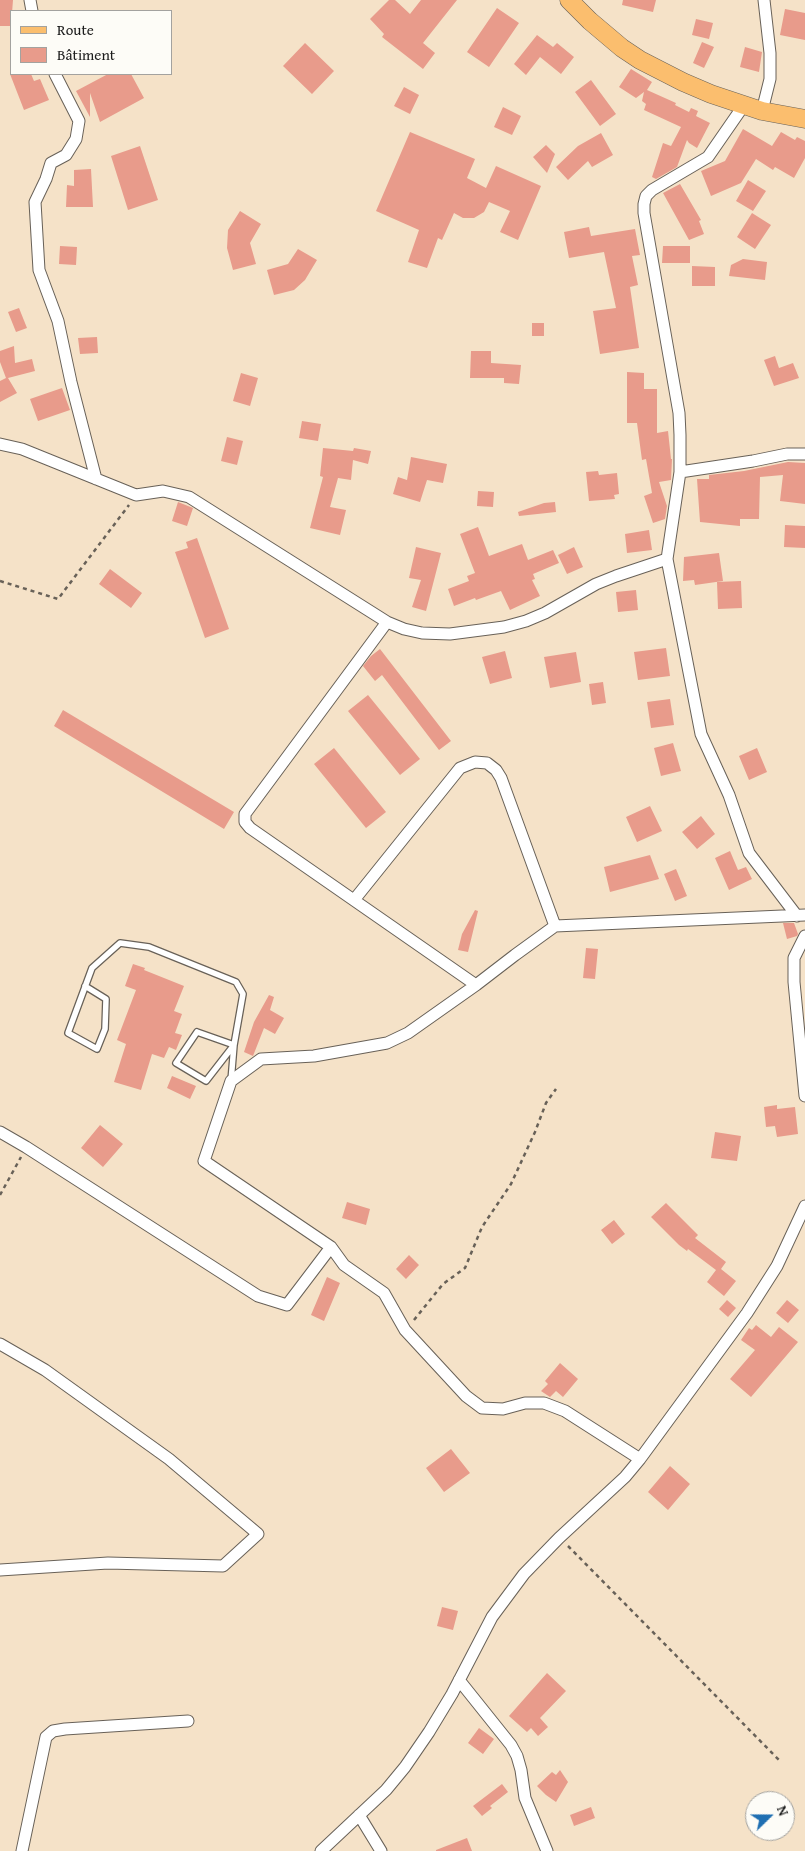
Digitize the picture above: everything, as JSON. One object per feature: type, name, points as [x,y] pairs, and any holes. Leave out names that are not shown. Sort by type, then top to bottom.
[{"type":"main road","points":[[569,0],[622,48],[640,60],[683,82],[762,111],[805,119]]},
{"type":"street","points":[[762,111],[770,79],[770,53],[764,0]]},
{"type":"street","points":[[56,75],[79,121],[76,139],[66,155],[51,163],[46,179],[34,202],[39,270],[58,322],[71,382],[96,478]]},
{"type":"street","points":[[744,105],[708,157],[652,190],[646,196],[644,204],[679,413],[680,472],[667,559],[702,734],[729,795],[749,853],[801,916]]},
{"type":"street","points":[[0,444],[22,449],[136,495],[163,491],[189,498],[387,622],[404,629],[422,633],[450,634],[504,627],[545,613],[596,584],[667,559]]},
{"type":"street","points":[[680,472],[787,454],[805,454]]},
{"type":"street","points":[[387,622],[245,814],[245,822],[250,828],[476,985]]},
{"type":"street","points":[[354,900],[460,768],[475,762],[487,763],[496,770],[501,778],[555,926]]},
{"type":"street","points":[[640,1458],[565,1411],[544,1403],[525,1403],[503,1409],[482,1408],[466,1396],[405,1330],[384,1293],[344,1265],[331,1247],[204,1160],[231,1080],[261,1059],[314,1056],[387,1043],[408,1033],[555,926],[801,916]]},
{"type":"street","points":[[805,936],[794,958],[794,982],[805,1096]]},
{"type":"street","points":[[0,1132],[258,1296],[287,1305],[331,1247]]},
{"type":"street","points":[[321,1851],[386,1790],[405,1767],[430,1732],[492,1617],[524,1574],[625,1478],[747,1313],[777,1266],[805,1206]]},
{"type":"street","points":[[0,1344],[45,1370],[169,1459],[258,1534],[223,1566],[108,1563],[0,1570]]},
{"type":"street","points":[[459,1680],[511,1745],[517,1756],[525,1798],[547,1851]]},
{"type":"street","points":[[22,1851],[46,1737],[53,1731],[188,1721]]},
{"type":"street","points":[[359,1815],[381,1851]]},
{"type":"lane","points":[[85,986],[106,999],[105,1029],[97,1049],[68,1033],[85,986],[92,968],[120,943],[149,947],[236,982],[243,994],[234,1045],[231,1080]]},
{"type":"lane","points":[[197,1032],[234,1045],[206,1081],[176,1063],[197,1032]]},
{"type":"path","points":[[0,581],[58,599],[136,495]]},
{"type":"path","points":[[405,1330],[424,1310],[443,1284],[465,1268],[482,1227],[511,1184],[536,1132],[546,1103],[556,1089]]},
{"type":"path","points":[[0,1195],[26,1147]]},
{"type":"path","points":[[560,1538],[781,1762]]},
{"type":"building","points":[[0,0],[13,0],[12,10],[10,10],[10,26],[0,26]]},
{"type":"building","points":[[389,0],[395,0],[410,14],[421,0],[457,0],[423,43],[435,53],[423,69],[382,37],[384,34],[370,19]]},
{"type":"building","points":[[623,0],[656,0],[653,12],[622,5]]},
{"type":"building","points":[[497,8],[519,23],[489,67],[467,52]]},
{"type":"building","points":[[785,9],[805,13],[805,40],[780,35]]},
{"type":"building","points":[[696,19],[713,23],[709,39],[692,35]]},
{"type":"building","points":[[537,35],[553,47],[557,43],[574,57],[561,74],[540,57],[526,75],[514,64]]},
{"type":"building","points":[[702,42],[714,47],[704,68],[693,63]]},
{"type":"building","points":[[305,43],[334,71],[312,94],[283,66]]},
{"type":"building","points":[[745,47],[762,52],[759,72],[740,67]]},
{"type":"building","points":[[631,69],[652,82],[647,90],[676,103],[675,105],[689,112],[691,108],[698,111],[696,116],[710,123],[697,148],[687,140],[677,167],[656,179],[652,177],[663,143],[671,146],[681,127],[644,110],[646,104],[642,101],[644,92],[636,98],[619,87]]},
{"type":"building","points":[[10,75],[31,75],[34,81],[40,79],[49,100],[24,110]]},
{"type":"building","points":[[106,75],[132,75],[144,98],[100,122],[90,93],[90,117],[76,91]]},
{"type":"building","points":[[591,80],[616,114],[600,126],[575,92]]},
{"type":"building","points":[[404,87],[419,95],[410,114],[394,106]]},
{"type":"building","points":[[503,107],[521,116],[512,135],[494,127]]},
{"type":"building","points":[[743,129],[772,146],[781,132],[795,140],[797,137],[805,141],[805,158],[794,178],[775,167],[773,170],[756,159],[741,183],[711,196],[701,171],[725,161]]},
{"type":"building","points":[[410,132],[475,159],[467,178],[486,188],[496,166],[541,186],[518,240],[500,232],[510,211],[489,202],[484,212],[474,218],[463,218],[454,213],[442,240],[438,238],[427,268],[408,262],[419,230],[376,211]]},
{"type":"building","points":[[601,133],[613,155],[592,167],[588,161],[568,180],[556,167],[578,146]]},
{"type":"building","points":[[546,145],[555,154],[547,173],[533,157]]},
{"type":"building","points":[[140,146],[158,200],[128,210],[111,156]]},
{"type":"building","points":[[91,169],[93,207],[66,207],[67,185],[74,186],[74,170]]},
{"type":"building","points":[[748,180],[766,191],[753,211],[736,201]]},
{"type":"building","points":[[680,184],[701,220],[699,221],[704,234],[689,240],[663,193]]},
{"type":"building","points":[[240,211],[261,224],[250,243],[256,264],[233,270],[227,248],[228,230]]},
{"type":"building","points":[[752,213],[771,225],[755,249],[737,237]]},
{"type":"building","points":[[589,227],[591,236],[635,229],[640,255],[632,256],[638,285],[630,287],[639,348],[600,354],[593,311],[616,308],[604,252],[569,258],[564,232]]},
{"type":"building","points":[[60,246],[77,247],[76,265],[59,264]]},
{"type":"building","points":[[663,246],[690,246],[690,263],[662,263]]},
{"type":"building","points":[[298,249],[317,260],[305,280],[294,290],[274,295],[267,270],[288,264]]},
{"type":"building","points":[[743,259],[767,262],[765,280],[729,276],[731,265]]},
{"type":"building","points":[[692,266],[715,267],[715,286],[692,286]]},
{"type":"building","points":[[19,308],[27,328],[16,332],[8,312]]},
{"type":"building","points":[[532,323],[544,323],[544,336],[532,336]]},
{"type":"building","points":[[97,337],[98,353],[80,354],[78,338]]},
{"type":"building","points":[[14,346],[15,363],[32,359],[35,371],[8,378],[17,393],[0,402],[0,381],[6,378],[0,362],[0,351]]},
{"type":"building","points":[[471,351],[491,351],[491,363],[521,365],[519,384],[504,383],[504,378],[470,378]]},
{"type":"building","points":[[775,356],[779,368],[793,363],[799,378],[774,386],[764,360]]},
{"type":"building","points":[[627,372],[644,373],[644,389],[657,389],[657,433],[668,431],[672,459],[671,480],[659,482],[667,506],[665,519],[653,523],[644,496],[652,493],[646,459],[642,460],[637,423],[627,423]]},
{"type":"building","points":[[241,373],[258,378],[250,406],[233,401]]},
{"type":"building","points":[[62,388],[70,410],[38,421],[30,399]]},
{"type":"building","points":[[302,421],[321,424],[318,441],[299,438]]},
{"type":"building","points":[[227,437],[243,441],[237,465],[221,461]]},
{"type":"building","points":[[323,448],[353,451],[354,448],[371,451],[368,464],[353,460],[351,480],[338,478],[330,507],[346,510],[340,535],[310,528],[323,477],[320,476]]},
{"type":"building","points":[[411,457],[447,464],[443,483],[427,480],[420,502],[393,494],[398,477],[407,480]]},
{"type":"building","points":[[788,462],[805,463],[805,504],[780,501],[783,475],[760,477],[759,519],[740,519],[740,526],[700,522],[697,479],[709,479],[709,475],[744,471]]},
{"type":"building","points":[[598,471],[599,475],[617,473],[619,494],[614,495],[615,499],[589,501],[586,472]]},
{"type":"building","points":[[478,491],[494,492],[493,507],[477,506]]},
{"type":"building","points":[[178,502],[193,508],[187,526],[172,521]]},
{"type":"building","points":[[555,502],[556,512],[519,516],[518,512],[544,503]]},
{"type":"building","points":[[785,525],[805,526],[805,548],[784,547]]},
{"type":"building","points":[[478,527],[489,556],[522,544],[528,560],[553,550],[559,563],[533,574],[535,579],[532,580],[540,596],[510,610],[501,591],[454,606],[448,589],[469,581],[467,576],[475,573],[460,534]]},
{"type":"building","points":[[649,530],[652,550],[627,553],[625,534]]},
{"type":"building","points":[[197,538],[229,629],[205,638],[175,552],[188,548],[186,542]]},
{"type":"building","points":[[416,547],[441,553],[426,611],[412,607],[421,580],[409,578]]},
{"type":"building","points":[[574,547],[583,567],[567,574],[558,555]]},
{"type":"building","points":[[719,553],[723,581],[695,585],[694,580],[683,581],[684,557]]},
{"type":"building","points":[[110,569],[142,593],[131,608],[99,584]]},
{"type":"building","points":[[741,581],[742,608],[718,609],[717,582]]},
{"type":"building","points":[[636,590],[638,610],[618,612],[616,592]]},
{"type":"building","points":[[666,648],[670,676],[638,680],[634,652]]},
{"type":"building","points":[[380,649],[451,741],[439,750],[382,675],[375,681],[363,666]]},
{"type":"building","points":[[505,651],[512,678],[490,684],[482,657]]},
{"type":"building","points":[[576,652],[581,682],[550,688],[544,657]]},
{"type":"building","points":[[603,682],[606,703],[592,705],[589,684]]},
{"type":"building","points":[[368,695],[420,759],[400,775],[348,711]]},
{"type":"building","points":[[670,699],[674,725],[651,728],[647,702]]},
{"type":"building","points":[[63,710],[234,812],[224,829],[54,726]]},
{"type":"building","points":[[673,743],[681,771],[661,776],[654,748]]},
{"type":"building","points":[[334,748],[386,812],[366,828],[314,764]]},
{"type":"building","points":[[757,748],[767,772],[749,780],[739,756]]},
{"type":"building","points":[[650,806],[662,831],[637,842],[626,817]]},
{"type":"building","points":[[701,816],[715,834],[697,849],[682,832]]},
{"type":"building","points":[[730,851],[738,870],[746,867],[752,879],[729,890],[715,858]]},
{"type":"building","points":[[650,855],[659,879],[610,892],[604,867]]},
{"type":"building","points":[[676,869],[687,896],[675,901],[664,874]]},
{"type":"building","points":[[475,910],[478,911],[468,952],[458,950],[462,934]]},
{"type":"building","points":[[783,923],[794,923],[797,936],[787,939]]},
{"type":"building","points":[[586,948],[598,949],[595,979],[583,978]]},
{"type":"building","points":[[133,964],[184,986],[174,1011],[182,1014],[175,1033],[182,1035],[176,1050],[169,1047],[164,1058],[152,1054],[141,1090],[114,1082],[126,1044],[117,1040],[136,990],[125,986]]},
{"type":"building","points":[[269,995],[274,997],[270,1010],[284,1018],[275,1034],[264,1028],[253,1056],[244,1052],[254,1022]]},
{"type":"building","points":[[172,1076],[196,1086],[190,1099],[167,1088]]},
{"type":"building","points":[[777,1105],[777,1109],[795,1107],[798,1134],[777,1137],[775,1126],[766,1127],[764,1107]]},
{"type":"building","points":[[100,1125],[123,1144],[103,1167],[81,1148]]},
{"type":"building","points":[[715,1132],[741,1136],[737,1161],[711,1158]]},
{"type":"building","points":[[347,1202],[370,1209],[366,1225],[342,1218]]},
{"type":"building","points":[[666,1203],[698,1235],[695,1238],[726,1262],[721,1269],[736,1281],[724,1296],[707,1282],[716,1270],[688,1249],[687,1251],[679,1245],[651,1217]]},
{"type":"building","points":[[614,1220],[625,1234],[612,1244],[601,1230]]},
{"type":"building","points":[[409,1255],[419,1265],[406,1279],[396,1269]]},
{"type":"building","points":[[327,1277],[340,1283],[324,1321],[311,1315]]},
{"type":"building","points":[[727,1300],[736,1308],[728,1317],[719,1309]]},
{"type":"building","points":[[787,1300],[799,1310],[788,1323],[776,1313]]},
{"type":"building","points":[[756,1325],[771,1337],[779,1327],[798,1342],[751,1397],[730,1379],[755,1350],[741,1340],[749,1328],[752,1330]]},
{"type":"building","points":[[560,1363],[578,1379],[563,1397],[556,1391],[550,1397],[541,1391],[548,1384],[545,1381]]},
{"type":"building","points":[[451,1449],[470,1473],[444,1492],[426,1468]]},
{"type":"building","points":[[670,1466],[690,1484],[668,1510],[648,1492]]},
{"type":"building","points":[[442,1607],[458,1611],[453,1630],[437,1626]]},
{"type":"building","points":[[547,1673],[566,1691],[540,1718],[548,1727],[538,1736],[531,1728],[527,1732],[509,1716]]},
{"type":"building","points":[[479,1728],[494,1739],[483,1754],[468,1743]]},
{"type":"building","points":[[560,1770],[568,1782],[556,1802],[537,1786],[552,1772],[556,1775]]},
{"type":"building","points":[[502,1784],[508,1792],[490,1806],[492,1808],[482,1816],[473,1806]]},
{"type":"building","points":[[591,1807],[595,1818],[574,1826],[570,1815]]},
{"type":"building","points":[[467,1838],[472,1851],[436,1851],[436,1850]]}]
